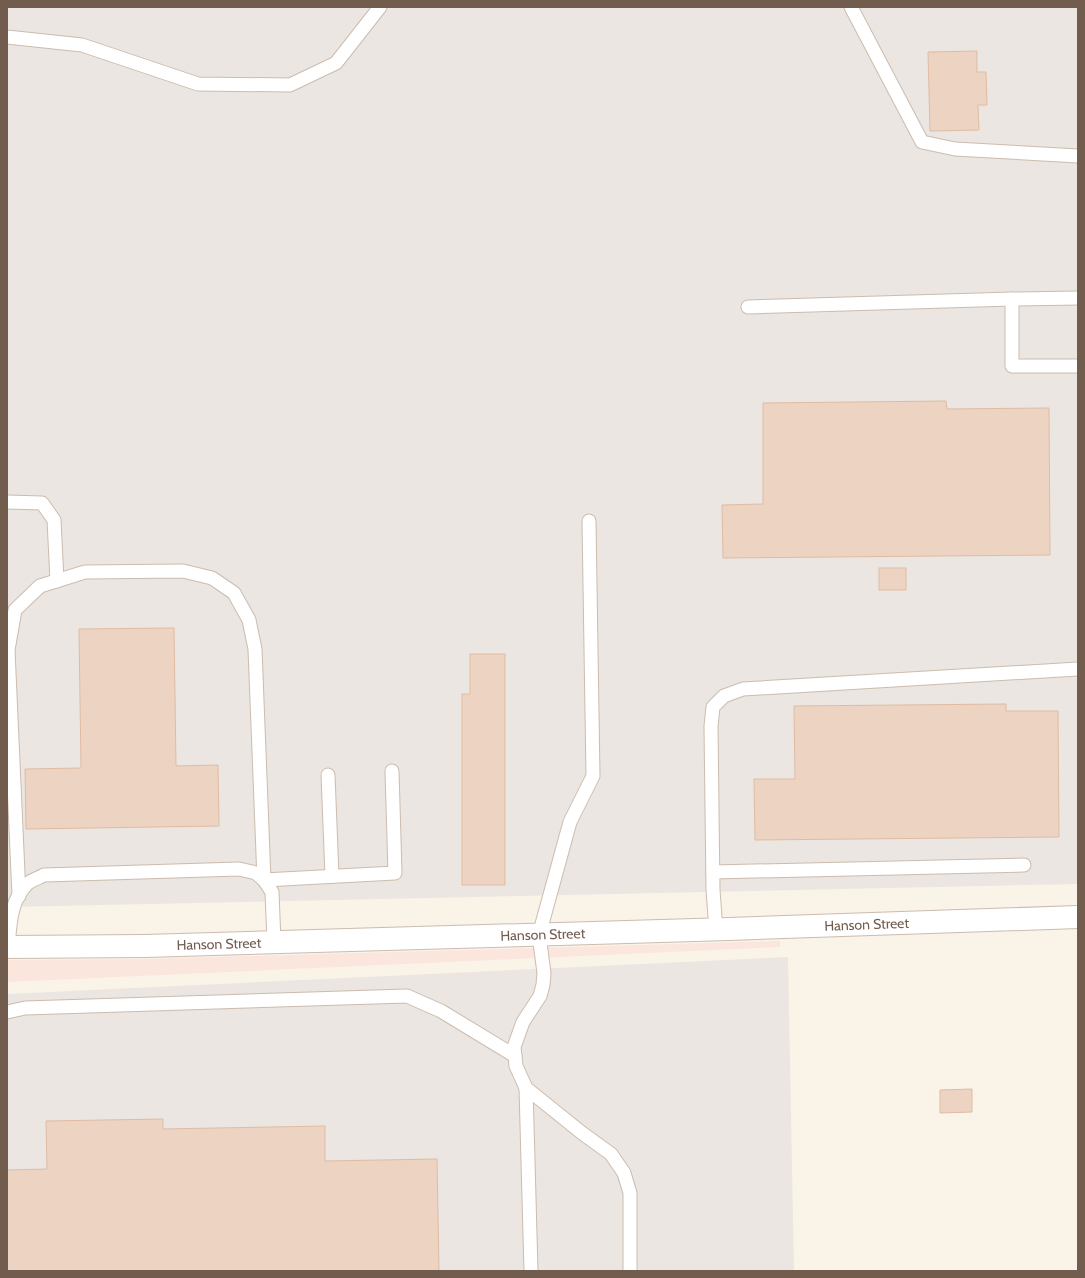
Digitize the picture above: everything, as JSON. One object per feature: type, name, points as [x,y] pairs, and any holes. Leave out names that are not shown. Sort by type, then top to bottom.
[{"type":"street","name":"Hanson Street","points":[[8,947],[145,946],[538,935],[1078,917]]},
{"type":"lane","points":[[7,37],[82,45],[198,84],[290,85],[336,63],[380,7]]},
{"type":"lane","points":[[851,7],[922,142],[955,149],[1078,156]]},
{"type":"lane","points":[[748,307],[1078,298]]},
{"type":"lane","points":[[1012,299],[1012,366],[1078,366]]},
{"type":"lane","points":[[7,502],[42,503],[54,520],[57,581]]},
{"type":"lane","points":[[531,1271],[526,1088],[516,1066],[514,1047],[523,1022],[540,996],[544,973],[538,935],[570,822],[593,776],[589,521]]},
{"type":"lane","points":[[19,896],[12,882],[8,650],[15,610],[40,586],[85,572],[184,571],[212,578],[234,593],[249,620],[255,649],[264,880]]},
{"type":"lane","points":[[716,930],[713,872],[711,726],[713,707],[724,696],[743,689],[1078,669]]},
{"type":"lane","points":[[264,880],[395,873],[392,772]]},
{"type":"lane","points":[[328,775],[332,876]]},
{"type":"lane","points":[[713,872],[1024,865]]},
{"type":"lane","points":[[8,947],[12,910],[19,896],[28,883],[44,875],[239,869],[256,873],[264,880],[272,892],[274,942]]},
{"type":"lane","points":[[7,1012],[25,1008],[407,996],[441,1011],[515,1056]]},
{"type":"lane","points":[[526,1088],[582,1134],[611,1154],[624,1173],[630,1193],[630,1271]]},
{"type":"shaded area","points":[[7,7],[1078,7],[1078,884],[7,907]]},
{"type":"shaded area","points":[[780,941],[780,947],[7,982],[7,960],[145,959]]},
{"type":"shaded area","points":[[788,957],[794,1271],[7,1271],[7,994]]},
{"type":"building","points":[[977,51],[977,72],[986,72],[987,105],[978,105],[979,130],[930,131],[928,52]]},
{"type":"building","points":[[946,401],[947,409],[1049,408],[1050,555],[723,558],[722,505],[763,504],[763,403]]},
{"type":"building","points":[[879,568],[906,568],[906,590],[879,590]]},
{"type":"building","points":[[174,628],[176,766],[218,765],[219,826],[26,829],[25,769],[81,768],[79,629]]},
{"type":"building","points":[[470,654],[505,654],[505,885],[462,885],[462,694],[470,694]]},
{"type":"building","points":[[1006,704],[1006,711],[1058,711],[1059,837],[755,840],[754,779],[795,779],[794,706]]},
{"type":"building","points":[[972,1089],[972,1112],[940,1113],[940,1090]]},
{"type":"building","points":[[163,1119],[163,1129],[325,1126],[325,1161],[437,1159],[439,1271],[7,1271],[7,1170],[47,1169],[46,1121]]}]
